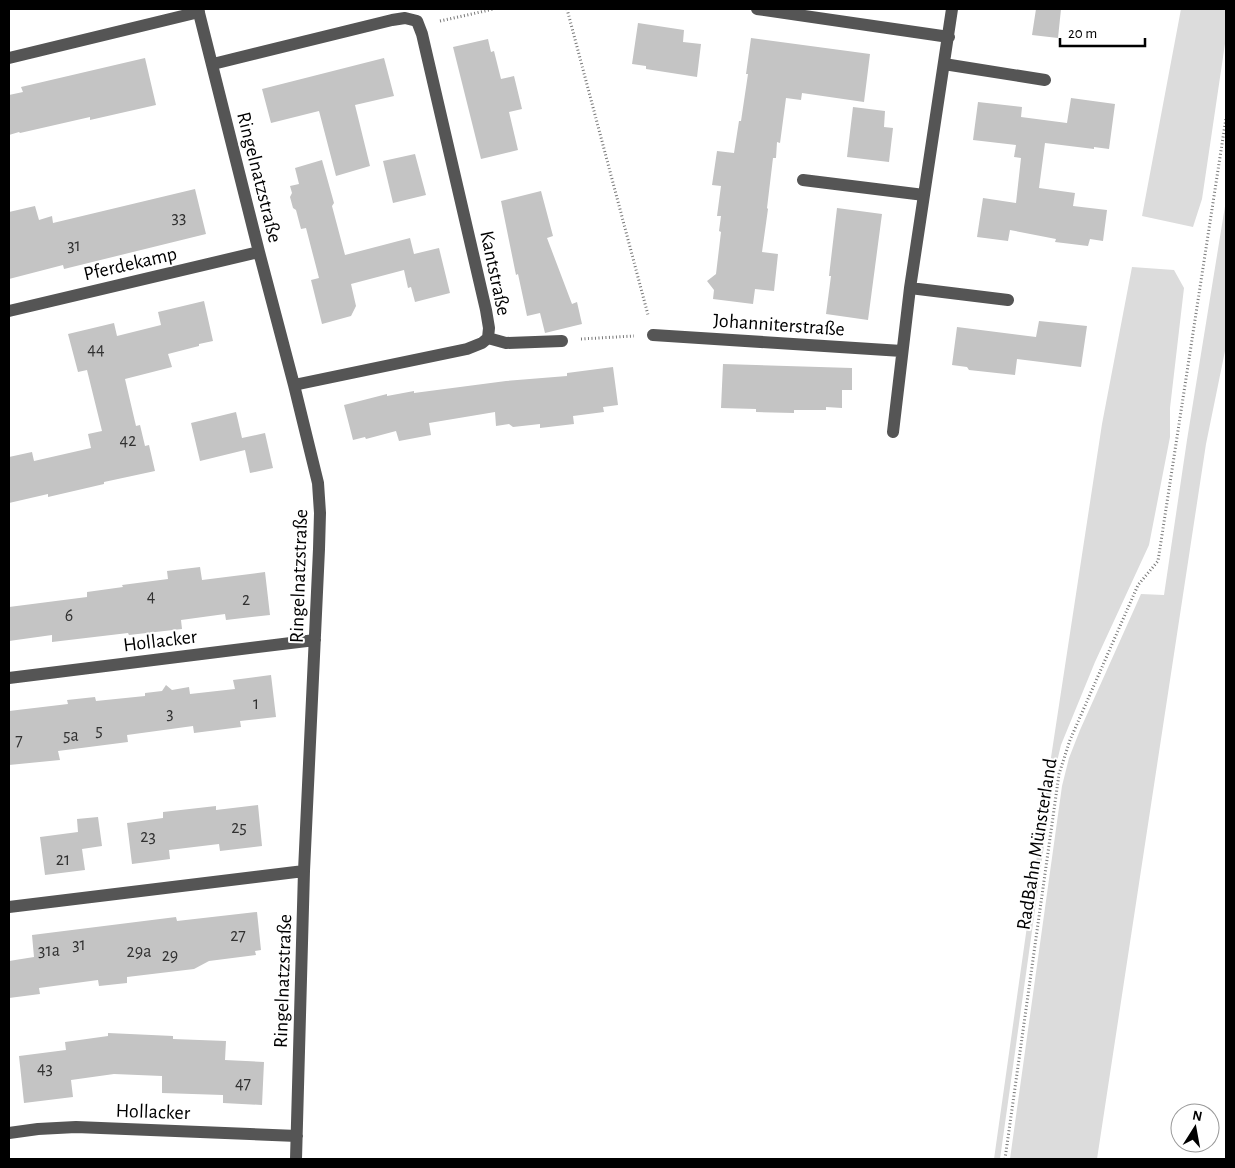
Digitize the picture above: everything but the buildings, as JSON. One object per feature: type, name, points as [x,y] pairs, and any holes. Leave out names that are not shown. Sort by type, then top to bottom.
[{"type":"street","points":[[757,9],[949,37]]},
{"type":"street","points":[[893,432],[910,288],[952,9]]},
{"type":"street","points":[[9,58],[199,10]]},
{"type":"street","name":"Ringelnatzstraße","points":[[199,10],[318,483],[320,513],[304,871],[296,1159]]},
{"type":"street","points":[[213,64],[418,15]]},
{"type":"street","name":"Kantstraße","points":[[294,385],[467,349],[482,343],[488,338],[489,328],[486,310],[418,15]]},
{"type":"street","points":[[944,64],[1045,80]]},
{"type":"street","points":[[803,180],[924,196]]},
{"type":"street","name":"Pferdekamp","points":[[9,311],[259,252]]},
{"type":"street","points":[[910,288],[1008,300]]},
{"type":"street","name":"Johanniterstraße","points":[[653,335],[902,351]]},
{"type":"street","points":[[488,338],[506,343],[562,341]]},
{"type":"street","name":"Hollacker","points":[[9,678],[315,640]]},
{"type":"street","points":[[9,907],[304,871]]},
{"type":"street","name":"Hollacker","points":[[9,1133],[76,1127],[296,1136]]},
{"type":"path","points":[[418,15],[442,21],[494,9]]},
{"type":"path","points":[[562,341],[653,335],[567,9]]},
{"type":"path","name":"RadBahn Münsterland","points":[[1005,1159],[1058,774],[1070,740],[1138,585],[1158,561],[1226,118]]},
{"type":"shaded area","points":[[1181,9],[1226,9],[1226,37],[1202,199],[1193,227],[1142,216]]},
{"type":"shaded area","points":[[1226,200],[1226,346],[1206,444],[1097,1159],[1010,1159],[1062,786],[1069,758],[1080,730],[1141,594],[1164,595]]},
{"type":"shaded area","points":[[1132,267],[1174,270],[1184,288],[1170,408],[1170,437],[1149,545],[1095,662],[1061,745],[1054,774],[1000,1159],[994,1159],[1050,764],[1102,424]]}]
